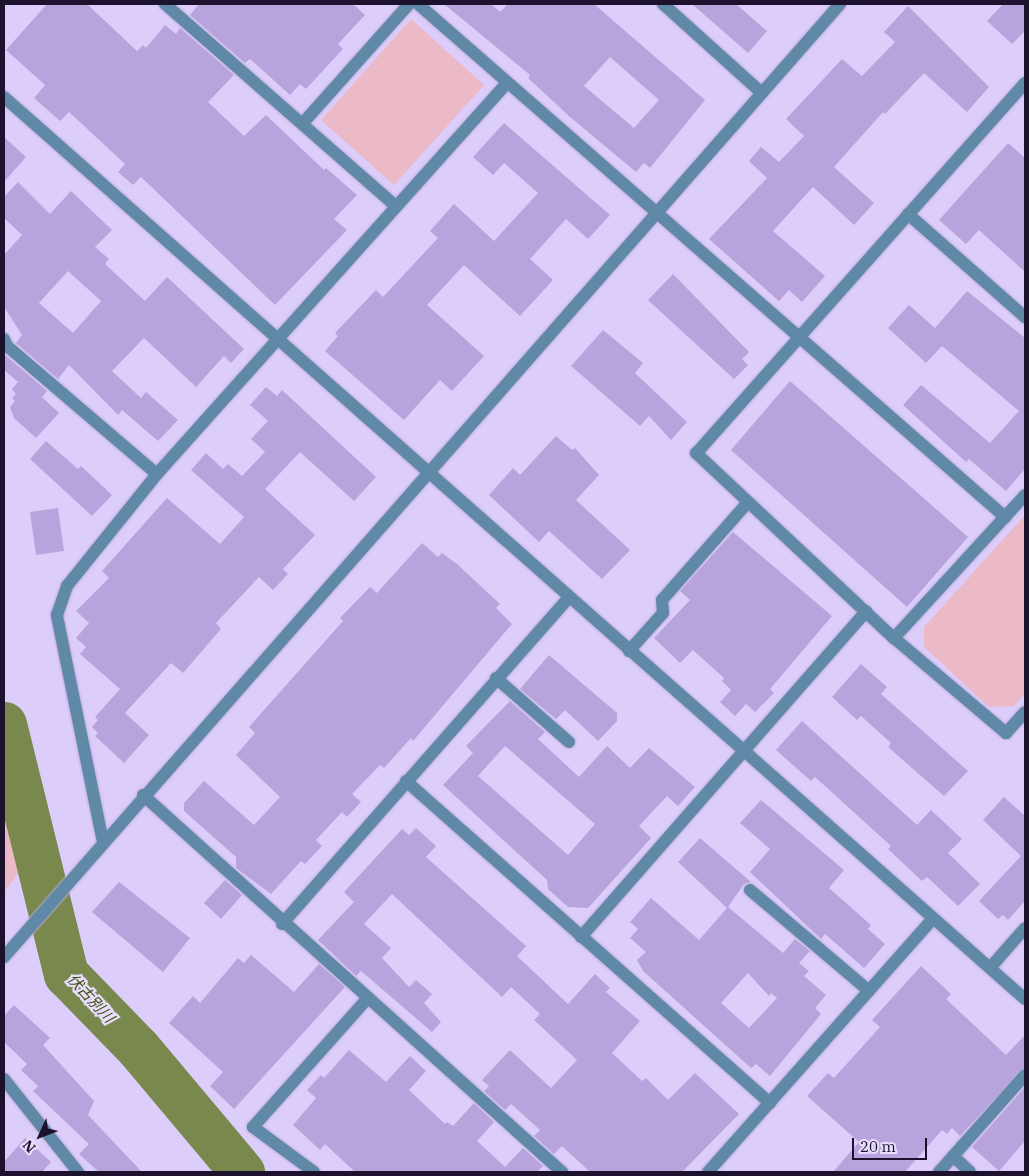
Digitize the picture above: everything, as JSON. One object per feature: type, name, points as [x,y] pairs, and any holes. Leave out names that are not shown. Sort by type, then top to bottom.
[{"type":"street","points":[[165,4],[396,206]]},
{"type":"street","points":[[303,123],[408,4]]},
{"type":"street","points":[[418,4],[798,338],[1006,517]]},
{"type":"street","points":[[663,4],[762,93]]},
{"type":"street","points":[[4,957],[143,795],[429,473],[840,4]]},
{"type":"street","points":[[103,842],[57,614],[67,586],[157,474],[507,83]]},
{"type":"street","points":[[1023,92],[908,214],[696,453],[894,638],[1006,733],[1025,712]]},
{"type":"street","points":[[4,97],[1025,999]]},
{"type":"street","points":[[908,214],[1025,317]]},
{"type":"street","points":[[4,339],[7,346],[157,474]]},
{"type":"street","points":[[894,638],[1025,495]]},
{"type":"street","points":[[630,651],[663,613],[662,600],[748,502]]},
{"type":"street","points":[[282,924],[569,597]]},
{"type":"street","points":[[580,937],[866,611]]},
{"type":"street","points":[[496,678],[569,742]]},
{"type":"street","points":[[406,781],[580,937],[770,1103]]},
{"type":"street","points":[[143,795],[282,924],[562,1172]]},
{"type":"street","points":[[750,890],[869,991]]},
{"type":"street","points":[[708,1172],[933,919]]},
{"type":"street","points":[[990,968],[1025,928]]},
{"type":"street","points":[[314,1172],[253,1127],[367,999]]},
{"type":"street","points":[[939,1172],[1025,1075]]},
{"type":"street","points":[[4,1079],[78,1172]]},
{"type":"street","points":[[953,1156],[970,1172]]},
{"type":"shaded area","points":[[411,19],[484,85],[394,185],[321,120]]},
{"type":"shaded area","points":[[1025,515],[1025,693],[1014,706],[989,707],[924,647],[924,627]]},
{"type":"shaded area","points":[[4,813],[20,871],[4,892]]},
{"type":"building","points":[[47,4],[87,4],[137,51],[143,45],[146,48],[165,25],[176,34],[180,28],[234,75],[208,102],[244,136],[266,115],[324,170],[326,168],[357,195],[334,219],[347,230],[275,305],[141,177],[133,185],[118,172],[125,164],[69,112],[60,121],[34,98],[45,85],[6,50]]},
{"type":"building","points":[[199,4],[353,4],[365,15],[338,44],[343,49],[306,89],[300,84],[290,95],[250,59],[245,63],[190,15]]},
{"type":"building","points":[[444,4],[491,4],[500,12],[508,4],[594,4],[705,100],[650,168],[644,163],[636,172],[570,117],[528,78],[530,75]],"holes":[[[610,57],[659,100],[634,128],[584,86]]]},
{"type":"building","points":[[692,4],[736,4],[767,31],[748,53]]},
{"type":"building","points":[[1003,4],[1025,4],[1025,31],[1012,44],[987,21]]},
{"type":"building","points":[[908,6],[989,87],[967,112],[924,73],[885,114],[883,112],[834,167],[874,203],[854,225],[813,187],[773,231],[825,276],[802,302],[789,290],[779,301],[709,239],[767,178],[749,161],[761,147],[779,162],[804,136],[786,119],[842,59],[862,76],[895,42],[884,32]]},
{"type":"building","points":[[504,123],[610,215],[588,239],[566,219],[530,259],[553,280],[520,316],[464,265],[427,305],[484,356],[452,391],[440,380],[404,420],[325,351],[338,336],[335,333],[376,290],[383,297],[438,238],[430,231],[454,204],[494,241],[538,193],[504,163],[493,175],[473,157]]},
{"type":"building","points":[[4,137],[26,157],[4,182]]},
{"type":"building","points":[[1008,143],[1025,158],[1025,272],[979,230],[966,244],[939,220]]},
{"type":"building","points":[[18,182],[50,214],[71,191],[112,230],[95,247],[109,259],[105,264],[145,301],[167,277],[244,349],[231,363],[224,356],[196,387],[144,338],[112,371],[141,398],[146,392],[178,420],[158,441],[122,410],[118,415],[69,365],[58,379],[16,343],[22,335],[4,307],[4,255],[22,235],[4,218],[4,197]],"holes":[[[68,271],[101,301],[73,333],[39,303]]]},
{"type":"building","points":[[673,274],[749,352],[742,359],[748,365],[734,379],[648,300]]},
{"type":"building","points":[[967,291],[1025,338],[1025,469],[1006,491],[969,459],[966,462],[903,405],[921,385],[990,443],[1019,411],[942,346],[926,363],[888,328],[909,305],[935,328]]},
{"type":"building","points":[[603,330],[643,363],[635,373],[687,422],[671,440],[649,416],[640,426],[571,366]]},
{"type":"building","points":[[5,355],[47,391],[42,397],[59,413],[36,438],[14,418],[10,407],[15,401],[12,398],[16,394],[12,389],[18,382],[4,370]]},
{"type":"building","points":[[790,381],[968,537],[907,607],[731,450]]},
{"type":"building","points":[[266,387],[277,396],[282,390],[376,477],[354,501],[300,452],[265,489],[315,535],[283,569],[288,574],[273,590],[259,577],[216,623],[221,629],[183,673],[171,663],[125,713],[149,735],[124,763],[95,736],[98,733],[92,727],[98,720],[95,717],[120,689],[80,654],[86,647],[76,638],[89,623],[76,611],[109,578],[102,571],[167,498],[220,544],[244,517],[191,470],[206,453],[223,469],[228,464],[242,476],[265,452],[251,439],[268,421],[250,405]]},
{"type":"building","points":[[556,436],[572,450],[575,448],[599,475],[576,500],[630,550],[602,579],[549,531],[539,542],[489,495],[513,468],[520,475]]},
{"type":"building","points":[[46,441],[78,469],[81,466],[112,495],[92,516],[30,459]]},
{"type":"building","points":[[58,508],[64,551],[36,555],[30,512]]},
{"type":"building","points":[[733,532],[832,616],[770,689],[774,693],[755,712],[746,704],[735,716],[720,702],[731,690],[722,681],[724,678],[693,650],[680,663],[654,638],[690,600],[680,591]]},
{"type":"building","points":[[422,543],[438,557],[442,553],[457,564],[500,604],[496,608],[512,624],[413,741],[411,738],[384,768],[380,765],[352,794],[361,802],[347,817],[342,812],[316,840],[322,846],[305,864],[301,861],[271,894],[236,868],[236,857],[184,811],[184,803],[204,781],[254,825],[280,797],[236,755],[255,733],[249,727],[343,621],[340,618],[370,587],[377,593]]},
{"type":"building","points":[[549,655],[617,713],[617,721],[598,741],[565,710],[556,719],[520,689]]},
{"type":"building","points":[[861,664],[887,687],[881,694],[968,771],[944,796],[888,747],[891,743],[861,716],[857,720],[832,697]]},
{"type":"building","points":[[510,701],[545,732],[538,739],[579,777],[607,746],[630,768],[649,748],[695,787],[678,806],[667,796],[639,826],[651,838],[588,908],[568,907],[548,889],[547,880],[443,785],[473,753],[466,746]],"holes":[[[505,746],[595,824],[568,855],[478,776]]]},
{"type":"building","points":[[802,721],[917,825],[931,810],[962,839],[948,853],[980,884],[958,906],[927,877],[922,881],[888,849],[891,846],[815,777],[811,781],[776,750]]},
{"type":"building","points":[[1004,797],[1025,816],[1025,901],[1008,920],[1003,915],[998,919],[979,901],[1021,856],[983,820]]},
{"type":"building","points":[[761,800],[844,870],[829,888],[871,925],[868,929],[885,944],[864,968],[825,934],[821,939],[750,872],[770,849],[740,823]]},
{"type":"building","points":[[416,828],[436,846],[426,857],[526,946],[517,956],[568,1004],[595,974],[610,988],[606,992],[640,1021],[612,1053],[642,1081],[646,1078],[668,1100],[695,1073],[739,1114],[682,1172],[590,1172],[562,1146],[554,1154],[534,1136],[540,1130],[511,1104],[505,1110],[484,1091],[489,1086],[482,1080],[510,1050],[551,1088],[577,1060],[534,1020],[540,1014],[511,987],[502,997],[392,894],[364,924],[391,948],[382,958],[409,987],[416,980],[432,994],[424,1003],[441,1022],[432,1032],[361,971],[356,976],[318,940],[354,902],[344,892],[402,829],[409,835]]},
{"type":"building","points":[[700,838],[751,882],[744,884],[728,907],[783,953],[795,939],[810,951],[799,963],[809,971],[804,976],[826,995],[815,1008],[821,1014],[770,1076],[756,1064],[751,1068],[643,971],[637,960],[646,952],[630,938],[638,929],[630,922],[651,898],[699,940],[727,908],[678,862]],"holes":[[[748,973],[769,996],[771,993],[777,998],[749,1028],[721,1003]]]},
{"type":"building","points":[[225,880],[242,895],[221,919],[204,903]]},
{"type":"building","points":[[119,882],[190,938],[163,972],[92,912]]},
{"type":"building","points":[[251,955],[294,992],[319,964],[345,987],[234,1109],[210,1086],[223,1072],[169,1023],[193,996],[200,1003],[238,958],[244,963]]},
{"type":"building","points":[[921,966],[951,994],[946,999],[1006,1055],[1025,1035],[1025,1067],[960,1136],[952,1128],[947,1134],[942,1130],[905,1172],[833,1172],[859,1142],[807,1096],[828,1073],[834,1078],[880,1027],[872,1020]]},
{"type":"building","points":[[14,1005],[50,1038],[43,1045],[94,1101],[88,1115],[142,1172],[99,1172],[79,1154],[89,1144],[33,1091],[38,1086],[21,1070],[27,1064],[4,1042],[4,1016]]},
{"type":"building","points":[[349,1050],[386,1082],[410,1056],[426,1071],[409,1090],[445,1124],[447,1122],[453,1126],[474,1103],[494,1122],[477,1141],[505,1167],[523,1148],[543,1166],[537,1172],[355,1172],[325,1144],[320,1150],[293,1125],[316,1098],[307,1090],[321,1075],[324,1078]]},
{"type":"building","points":[[1025,1087],[1025,1141],[999,1171],[972,1147]]},
{"type":"building","points":[[25,1138],[51,1162],[42,1172],[4,1172],[4,1162]]},
{"type":"waterway","name":"伏古別川","points":[[4,724],[66,974],[138,1048],[242,1172]]}]
